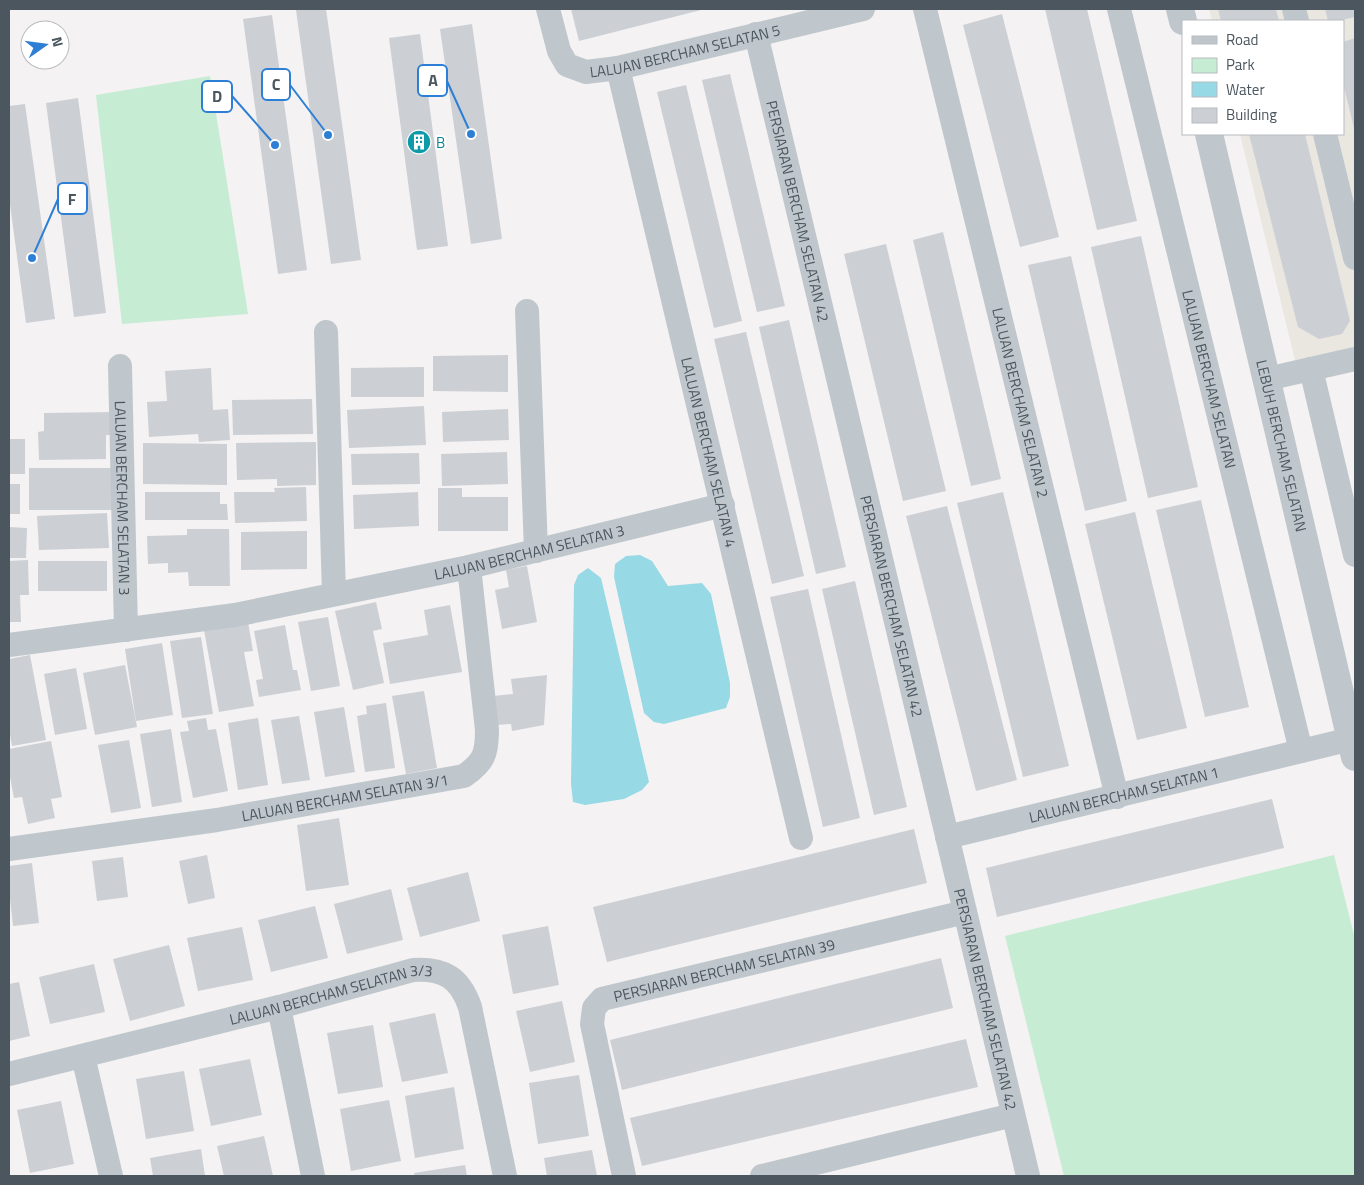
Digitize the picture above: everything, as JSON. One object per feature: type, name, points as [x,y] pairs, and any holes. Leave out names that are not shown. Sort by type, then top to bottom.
[{"type":"street","name":"LALUAN BERCHAM SELATAN 5","points":[[548,9],[559,51],[567,65],[586,72],[618,68],[863,9]]},
{"type":"street","name":"LALUAN BERCHAM SELATAN 2","points":[[925,9],[1117,797]]},
{"type":"street","name":"LALUAN BERCHAM SELATAN","points":[[1119,9],[1301,751]]},
{"type":"street","name":"PERSIARAN BERCHAM SELATAN 42","points":[[756,34],[1028,1176]]},
{"type":"street","name":"LALUAN BERCHAM SELATAN 4","points":[[618,68],[802,838]]},
{"type":"street","name":"LEBUH BERCHAM SELATAN","points":[[1209,135],[1353,748]]},
{"type":"street","points":[[1325,135],[1355,258]]},
{"type":"street","points":[[527,311],[536,551]]},
{"type":"street","points":[[326,332],[334,594]]},
{"type":"street","points":[[1267,379],[1355,359]]},
{"type":"street","name":"LALUAN BERCHAM SELATAN 3","points":[[120,366],[126,630]]},
{"type":"street","points":[[1311,369],[1355,553]]},
{"type":"street","name":"LALUAN BERCHAM SELATAN 3","points":[[9,645],[235,615],[469,567],[723,505]]},
{"type":"street","name":"LALUAN BERCHAM SELATAN 3/1","points":[[9,849],[217,820],[464,776],[476,768],[487,751],[487,730],[469,567]]},
{"type":"street","name":"LALUAN BERCHAM SELATAN 1","points":[[947,837],[1301,751],[1353,748]]},
{"type":"street","name":"PERSIARAN BERCHAM SELATAN 39","points":[[624,1176],[592,1024],[594,1008],[602,999],[965,912]]},
{"type":"street","name":"LALUAN BERCHAM SELATAN 3/3","points":[[9,1074],[279,1007],[413,970],[428,969],[442,973],[455,981],[465,993],[470,1007],[505,1176]]},
{"type":"street","points":[[279,1007],[313,1176]]},
{"type":"street","points":[[83,1056],[111,1176]]},
{"type":"street","points":[[762,1176],[1013,1115]]},
{"type":"shaded area","points":[[1209,9],[1355,9],[1355,354],[1297,368],[1240,135],[1344,135],[1344,20],[1212,20]]},
{"type":"green space","points":[[210,76],[248,314],[122,324],[96,95]]},
{"type":"green space","points":[[1334,855],[1355,939],[1355,1176],[1064,1176],[1005,936]]},
{"type":"water","points":[[640,555],[652,561],[668,586],[702,583],[711,594],[730,683],[730,697],[726,708],[664,724],[654,722],[644,713],[614,577],[615,564],[626,556]]},
{"type":"water","points":[[588,568],[601,578],[649,782],[642,790],[624,799],[585,805],[573,802],[571,784],[574,585],[578,575]]},
{"type":"building","points":[[326,9],[361,260],[331,264],[296,10]]},
{"type":"building","points":[[571,9],[705,9],[579,41]]},
{"type":"building","points":[[1045,9],[1087,9],[1137,221],[1097,230]]},
{"type":"building","points":[[1218,9],[1276,9],[1279,20],[1221,20]]},
{"type":"building","points":[[1325,9],[1355,9],[1355,17],[1342,20],[1328,20]]},
{"type":"building","points":[[1002,14],[1059,237],[1020,247],[963,25]]},
{"type":"building","points":[[272,15],[307,270],[278,274],[243,19]]},
{"type":"building","points":[[472,24],[502,239],[471,244],[440,29]]},
{"type":"building","name":"B","points":[[420,34],[448,246],[417,250],[389,38]]},
{"type":"building","points":[[1355,38],[1355,132],[1344,87],[1344,42]]},
{"type":"building","points":[[730,74],[785,306],[757,312],[702,80]]},
{"type":"building","points":[[686,85],[742,321],[714,328],[657,92]]},
{"type":"building","points":[[78,98],[106,313],[74,317],[46,103]]},
{"type":"building","points":[[25,104],[55,319],[26,323],[9,197],[9,106]]},
{"type":"building","points":[[1249,135],[1305,135],[1350,321],[1342,334],[1319,339],[1298,327]]},
{"type":"building","points":[[943,232],[1001,479],[971,486],[913,240]]},
{"type":"building","points":[[1141,236],[1198,487],[1148,498],[1091,247]]},
{"type":"building","points":[[886,244],[946,491],[903,501],[844,254]]},
{"type":"building","points":[[1071,256],[1127,501],[1085,511],[1028,265]]},
{"type":"building","points":[[789,320],[846,567],[816,574],[759,327]]},
{"type":"building","points":[[746,332],[804,576],[772,584],[714,339]]},
{"type":"building","points":[[508,355],[508,392],[433,391],[433,356]]},
{"type":"building","points":[[424,367],[424,397],[351,397],[351,368]]},
{"type":"building","points":[[211,368],[213,410],[228,409],[230,440],[199,442],[198,434],[149,437],[147,402],[167,401],[165,371]]},
{"type":"building","points":[[312,399],[313,434],[233,435],[232,400]]},
{"type":"building","points":[[424,406],[426,445],[349,448],[347,410]]},
{"type":"building","points":[[508,409],[509,440],[443,442],[442,412]]},
{"type":"building","points":[[115,412],[115,435],[106,435],[106,459],[39,460],[38,432],[44,431],[44,413]]},
{"type":"building","points":[[9,439],[25,439],[25,474],[9,474]]},
{"type":"building","points":[[316,442],[316,485],[277,486],[277,479],[237,480],[236,443]]},
{"type":"building","points":[[143,443],[227,444],[227,485],[143,484]]},
{"type":"building","points":[[507,452],[508,484],[442,486],[441,454]]},
{"type":"building","points":[[419,453],[420,484],[352,485],[351,454]]},
{"type":"building","points":[[29,468],[114,468],[114,510],[29,510]]},
{"type":"building","points":[[9,484],[20,484],[20,514],[9,514]]},
{"type":"building","points":[[306,487],[307,521],[235,523],[234,492],[275,492],[274,488]]},
{"type":"building","points":[[438,488],[462,488],[462,497],[508,497],[508,531],[438,531]]},
{"type":"building","points":[[145,492],[220,492],[220,504],[227,504],[228,520],[145,520]]},
{"type":"building","points":[[418,492],[419,526],[354,529],[353,495]]},
{"type":"building","points":[[1003,492],[1069,766],[1023,777],[957,503]]},
{"type":"building","points":[[1201,500],[1249,707],[1205,717],[1156,510]]},
{"type":"building","points":[[947,506],[1017,780],[976,791],[906,516]]},
{"type":"building","points":[[1135,512],[1187,728],[1137,740],[1085,524]]},
{"type":"building","points":[[107,513],[109,548],[39,550],[37,516]]},
{"type":"building","points":[[9,527],[27,528],[26,558],[9,558]]},
{"type":"building","points":[[187,529],[229,529],[230,586],[189,586],[188,572],[168,573],[168,563],[148,564],[147,536],[187,535]]},
{"type":"building","points":[[307,531],[307,569],[241,570],[241,532]]},
{"type":"building","points":[[28,560],[29,595],[20,595],[21,622],[9,622],[9,561]]},
{"type":"building","points":[[38,561],[107,561],[107,591],[38,591]]},
{"type":"building","points":[[527,566],[537,622],[502,629],[495,590],[509,587],[506,570]]},
{"type":"building","points":[[855,581],[907,807],[874,815],[822,589]]},
{"type":"building","points":[[808,589],[860,818],[823,827],[770,597]]},
{"type":"building","points":[[376,602],[382,629],[373,631],[384,683],[353,690],[335,611]]},
{"type":"building","points":[[450,605],[462,672],[390,684],[383,643],[428,635],[424,610]]},
{"type":"building","points":[[328,617],[340,686],[311,691],[298,622]]},
{"type":"building","points":[[248,622],[253,651],[244,652],[254,706],[219,712],[204,630]]},
{"type":"building","points":[[285,625],[293,670],[297,670],[301,690],[259,697],[256,680],[263,679],[254,631]]},
{"type":"building","points":[[201,637],[213,714],[182,718],[170,641]]},
{"type":"building","points":[[162,643],[173,715],[136,721],[125,649]]},
{"type":"building","points":[[30,655],[46,740],[12,746],[9,729],[9,659]]},
{"type":"building","points":[[125,665],[137,727],[95,735],[83,673]]},
{"type":"building","points":[[76,668],[87,729],[55,735],[44,674]]},
{"type":"building","points":[[547,675],[544,725],[512,731],[511,724],[496,725],[493,696],[513,694],[511,679]]},
{"type":"building","points":[[424,691],[437,768],[406,774],[392,696]]},
{"type":"building","points":[[386,703],[395,768],[365,772],[357,716],[367,714],[366,706]]},
{"type":"building","points":[[344,707],[355,772],[325,777],[314,712]]},
{"type":"building","points":[[299,716],[310,780],[282,784],[271,720]]},
{"type":"building","points":[[206,718],[208,730],[216,729],[228,791],[193,798],[180,732],[189,731],[187,721]]},
{"type":"building","points":[[258,718],[268,785],[238,790],[228,723]]},
{"type":"building","points":[[171,729],[182,802],[152,807],[140,734]]},
{"type":"building","points":[[129,740],[141,808],[111,813],[98,745]]},
{"type":"building","points":[[51,741],[62,797],[51,799],[55,818],[28,824],[22,797],[14,798],[9,772],[9,749]]},
{"type":"building","points":[[1272,799],[1284,848],[997,917],[986,868]]},
{"type":"building","points":[[339,818],[349,885],[306,891],[297,825]]},
{"type":"building","points":[[914,829],[927,883],[607,962],[593,907]]},
{"type":"building","points":[[207,855],[215,898],[188,904],[179,861]]},
{"type":"building","points":[[123,857],[128,897],[97,901],[92,861]]},
{"type":"building","points":[[32,863],[39,923],[13,926],[9,890],[9,866]]},
{"type":"building","points":[[468,872],[480,921],[420,937],[407,888]]},
{"type":"building","points":[[391,889],[403,940],[347,954],[334,904]]},
{"type":"building","points":[[315,906],[328,958],[271,972],[258,920]]},
{"type":"building","points":[[548,926],[559,985],[513,994],[502,935]]},
{"type":"building","points":[[242,927],[253,980],[198,991],[187,938]]},
{"type":"building","points":[[169,945],[185,1006],[130,1021],[113,959]]},
{"type":"building","points":[[941,958],[953,1008],[622,1090],[610,1040]]},
{"type":"building","points":[[94,964],[105,1012],[50,1024],[39,977]]},
{"type":"building","points":[[19,982],[30,1036],[9,1041],[9,984]]},
{"type":"building","points":[[562,1001],[575,1062],[530,1072],[516,1011]]},
{"type":"building","points":[[435,1013],[448,1073],[402,1082],[389,1023]]},
{"type":"building","points":[[373,1025],[383,1087],[338,1094],[327,1033]]},
{"type":"building","points":[[966,1039],[978,1087],[642,1166],[630,1118]]},
{"type":"building","points":[[250,1059],[262,1115],[211,1126],[199,1069]]},
{"type":"building","points":[[184,1071],[194,1131],[146,1139],[136,1079]]},
{"type":"building","points":[[579,1075],[589,1136],[538,1144],[529,1083]]},
{"type":"building","points":[[454,1087],[464,1149],[415,1158],[405,1096]]},
{"type":"building","points":[[389,1100],[401,1161],[351,1171],[340,1109]]},
{"type":"building","points":[[61,1101],[74,1164],[30,1173],[17,1110]]},
{"type":"building","points":[[264,1136],[273,1176],[224,1176],[217,1146]]},
{"type":"building","points":[[201,1149],[205,1176],[153,1176],[150,1158]]},
{"type":"building","points":[[592,1150],[597,1176],[547,1176],[544,1158]]},
{"type":"building","points":[[465,1165],[467,1176],[415,1176],[414,1173]]},
{"type":"place","name":"A","points":[[471,134]]},
{"type":"place","name":"C","points":[[328,135]]},
{"type":"place","name":"B","points":[[419,142]]},
{"type":"place","name":"D","points":[[275,145]]},
{"type":"place","name":"F","points":[[32,258]]}]
